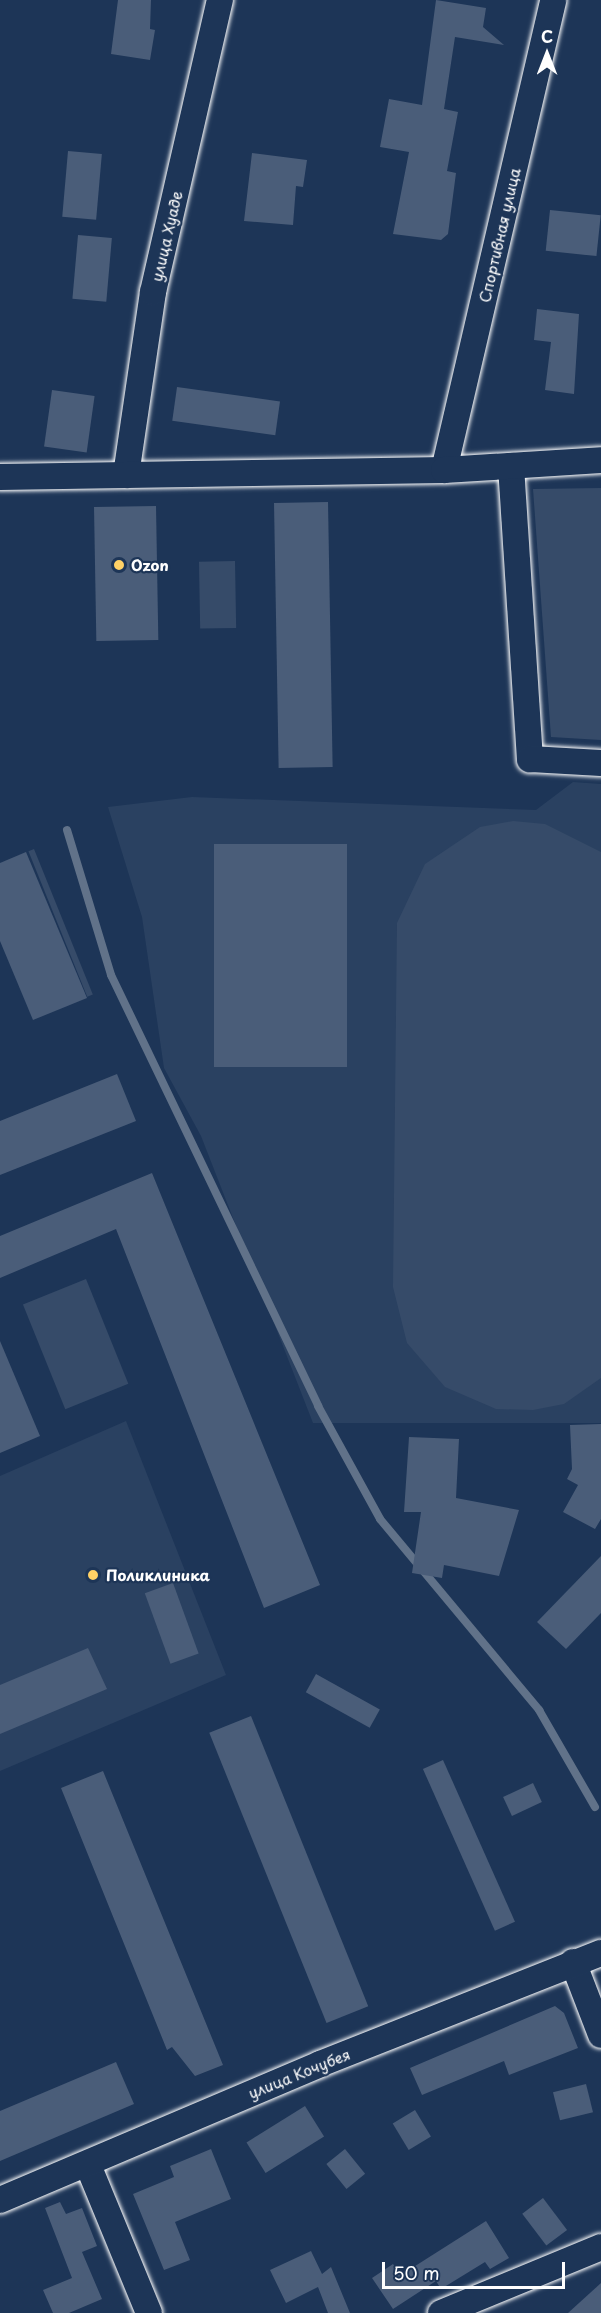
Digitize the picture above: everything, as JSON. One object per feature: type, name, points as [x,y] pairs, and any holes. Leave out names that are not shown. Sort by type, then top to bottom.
[{"type":"street","name":"улица Хуаде","points":[[126,475],[153,292],[220,0]]},
{"type":"street","name":"Спортивная улица","points":[[444,470],[553,0]]},
{"type":"street","points":[[0,477],[444,470],[601,460]]},
{"type":"street","points":[[511,466],[530,759],[601,764]]},
{"type":"street","name":"улица Кочубея","points":[[0,2200],[573,1962],[601,1953]]},
{"type":"street","points":[[573,1962],[601,2035]]},
{"type":"street","points":[[88,2165],[149,2313]]},
{"type":"street","points":[[441,2313],[601,2247]]},
{"type":"shaded area","points":[[601,488],[601,740],[551,737],[533,489]]},
{"type":"shaded area","points":[[235,561],[236,628],[200,629],[199,562]]},
{"type":"shaded area","points":[[573,782],[601,784],[601,1423],[313,1423],[201,1136],[164,1068],[142,917],[108,807],[192,797],[536,810]]},
{"type":"shaded area","points":[[513,821],[545,824],[601,852],[601,1378],[564,1404],[533,1410],[496,1409],[445,1387],[407,1343],[393,1287],[397,923],[425,864],[480,827]]},
{"type":"shaded area","points":[[34,849],[93,995],[87,997],[28,851]]},
{"type":"shaded area","points":[[86,1279],[128,1384],[65,1409],[23,1304]]},
{"type":"shaded area","name":"Поликлиника","points":[[126,1421],[226,1675],[0,1771],[0,1476]]},
{"type":"building","points":[[118,0],[151,0],[150,29],[155,30],[150,60],[111,54]]},
{"type":"building","points":[[436,0],[486,8],[483,27],[504,45],[455,37],[444,109],[458,112],[447,171],[456,173],[448,234],[441,240],[393,234],[409,152],[380,147],[389,99],[422,105]]},
{"type":"building","points":[[68,151],[102,154],[96,220],[62,217]]},
{"type":"building","points":[[252,153],[307,160],[303,187],[296,186],[293,225],[244,221]]},
{"type":"building","points":[[550,210],[601,215],[596,256],[546,251]]},
{"type":"building","points":[[78,235],[112,238],[106,302],[72,299]]},
{"type":"building","points":[[537,309],[579,314],[574,394],[545,390],[551,342],[534,340]]},
{"type":"building","points":[[177,387],[280,401],[275,435],[172,421]]},
{"type":"building","points":[[52,390],[95,396],[87,452],[44,446]]},
{"type":"building","points":[[328,502],[333,767],[279,768],[274,503]]},
{"type":"building","points":[[156,506],[158,640],[96,641],[94,507]]},
{"type":"building","points":[[214,844],[347,844],[347,1067],[214,1067]]},
{"type":"building","points":[[26,852],[87,998],[33,1020],[0,941],[0,863]]},
{"type":"building","points":[[117,1074],[136,1121],[0,1175],[0,1121]]},
{"type":"building","points":[[152,1173],[320,1585],[264,1608],[116,1229],[0,1278],[0,1236]]},
{"type":"building","points":[[0,1341],[40,1436],[0,1453]]},
{"type":"building","points":[[601,1424],[601,1519],[595,1529],[563,1512],[578,1485],[567,1479],[572,1469],[570,1425]]},
{"type":"building","points":[[409,1437],[459,1439],[456,1498],[519,1510],[499,1576],[444,1565],[442,1578],[412,1573],[421,1512],[404,1512]]},
{"type":"building","points":[[601,1556],[601,1613],[566,1649],[537,1622]]},
{"type":"building","points":[[173,1583],[199,1653],[170,1664],[145,1593]]},
{"type":"building","points":[[88,1648],[107,1689],[0,1734],[0,1685]]},
{"type":"building","points":[[316,1674],[380,1709],[370,1728],[306,1692]]},
{"type":"building","points":[[251,1716],[368,2006],[327,2023],[209,1733]]},
{"type":"building","points":[[443,1760],[515,1922],[495,1931],[423,1769]]},
{"type":"building","points":[[103,1771],[223,2065],[195,2076],[172,2047],[167,2050],[61,1788]]},
{"type":"building","points":[[533,1783],[542,1802],[512,1816],[503,1797]]},
{"type":"building","points":[[555,2006],[564,2013],[578,2048],[509,2075],[504,2061],[422,2095],[410,2068]]},
{"type":"building","points":[[116,2062],[134,2104],[0,2161],[0,2111]]},
{"type":"building","points":[[586,2084],[593,2112],[560,2120],[553,2092]]},
{"type":"building","points":[[305,2106],[324,2137],[266,2173],[246,2143]]},
{"type":"building","points":[[415,2110],[431,2137],[409,2150],[393,2123]]},
{"type":"building","points":[[211,2149],[231,2199],[175,2222],[190,2260],[164,2270],[133,2194],[174,2177],[170,2166]]},
{"type":"building","points":[[345,2149],[365,2174],[346,2189],[326,2164]]},
{"type":"building","points":[[543,2198],[567,2230],[546,2246],[522,2214]]},
{"type":"building","points":[[60,2202],[66,2214],[82,2208],[97,2246],[82,2252],[102,2299],[69,2313],[53,2313],[43,2290],[72,2278],[45,2208]]},
{"type":"building","points":[[486,2221],[509,2258],[490,2269],[485,2262],[441,2289],[436,2281],[393,2309],[372,2278],[393,2264],[401,2275]]},
{"type":"building","points":[[311,2251],[322,2274],[331,2267],[350,2313],[328,2313],[318,2287],[286,2303],[270,2270]]},
{"type":"building","points":[[601,2283],[601,2313],[568,2313]]},
{"type":"waterway","points":[[67,830],[111,975],[318,1406],[380,1519],[539,1710],[595,1807]]},
{"type":"place","name":"Ozon","points":[[119,565]]},
{"type":"place","name":"Поликлиника","points":[[93,1575]]}]
